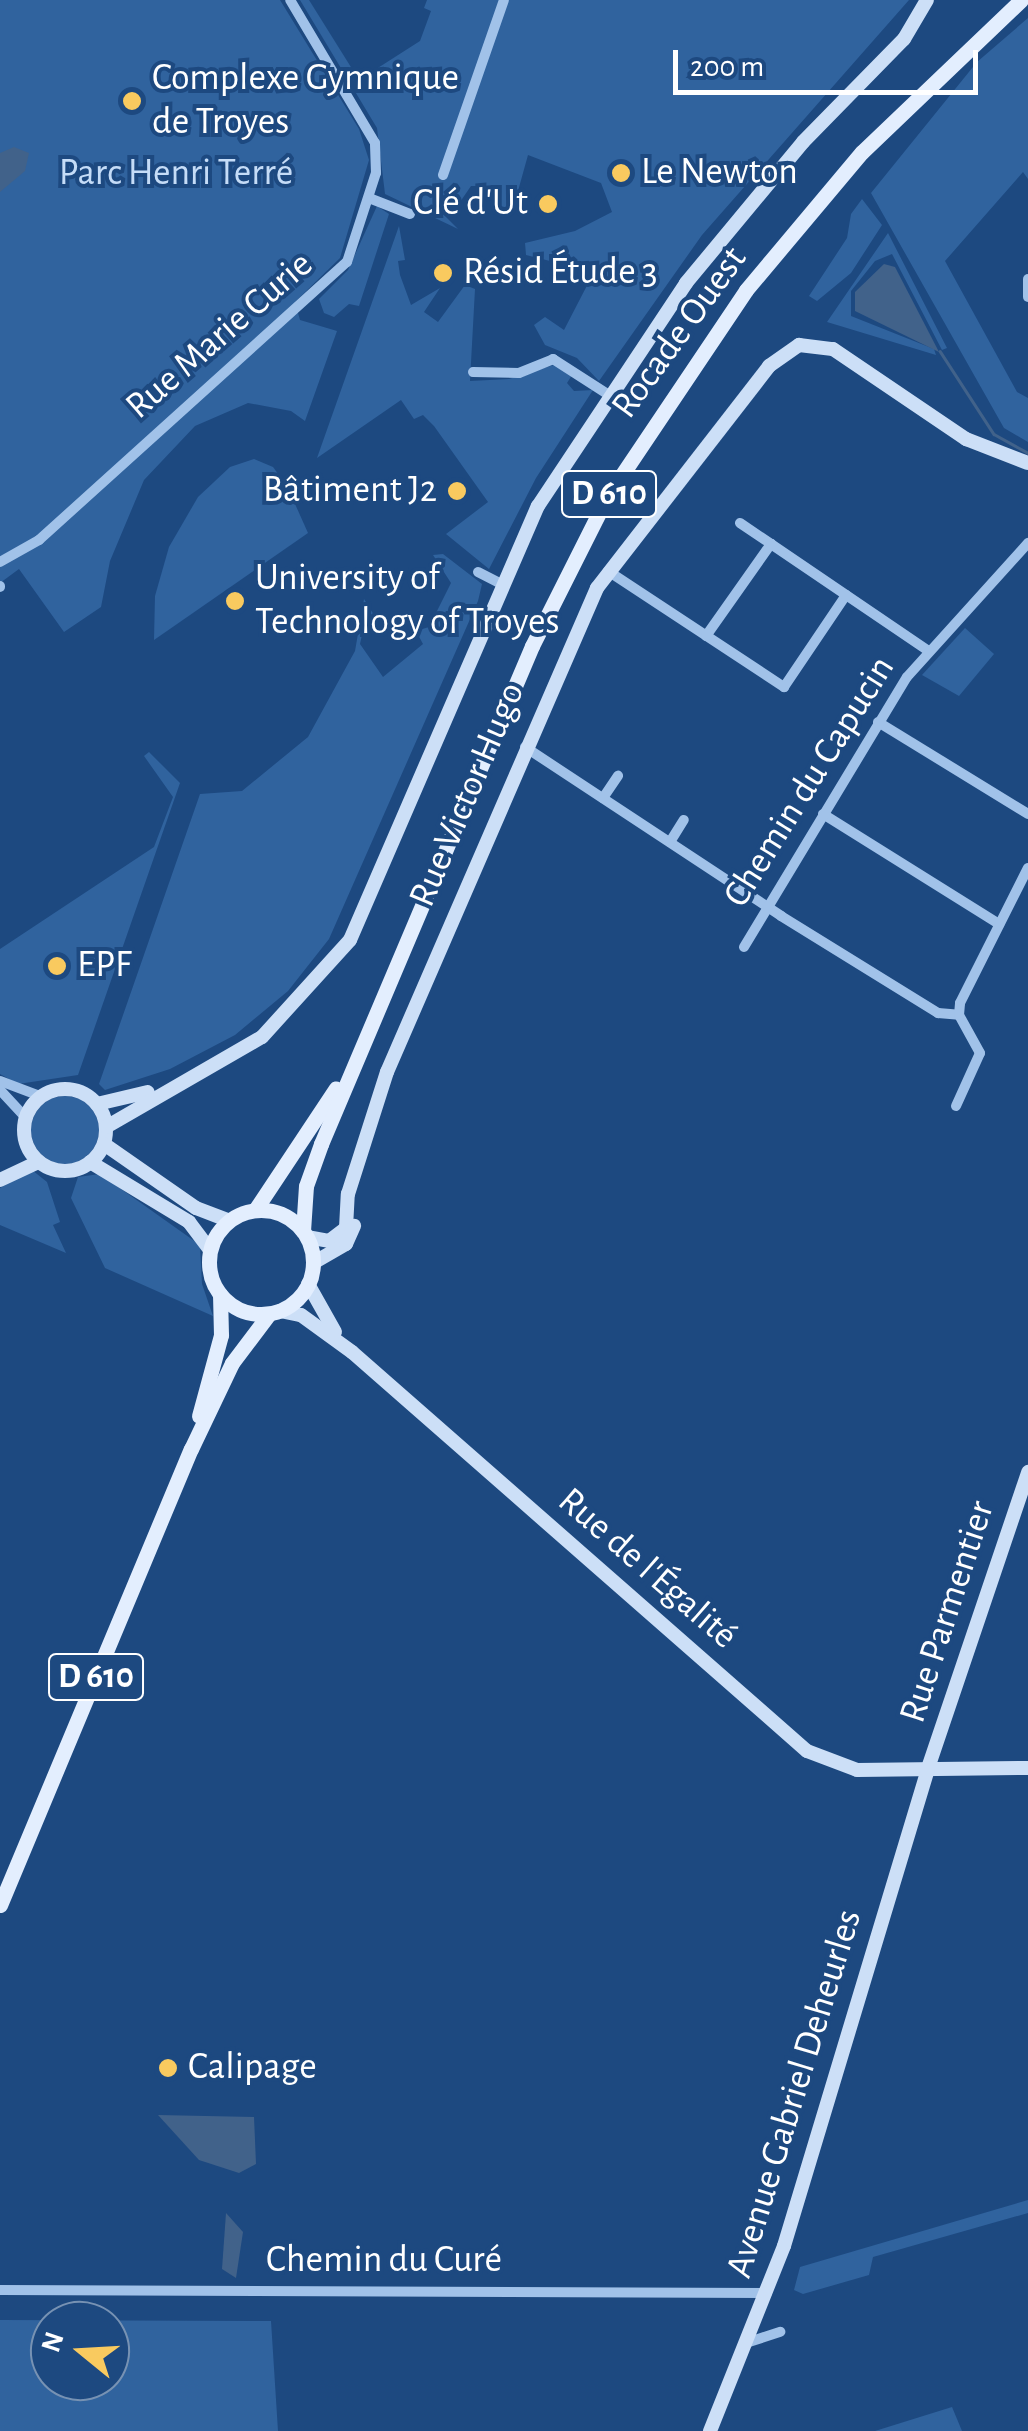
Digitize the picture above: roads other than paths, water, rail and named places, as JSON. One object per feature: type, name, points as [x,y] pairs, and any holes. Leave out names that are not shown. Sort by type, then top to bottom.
[{"type":"main road","name":"Rocade Ouest","points":[[305,1234],[306,1186],[551,604],[651,425],[746,290],[862,152],[1020,0]]},
{"type":"main road","name":"Rocade Ouest","points":[[255,1210],[286,1172],[364,1042]]},
{"type":"main road","points":[[255,1210],[282,1214],[305,1234],[313,1263],[308,1284],[274,1312],[242,1310],[220,1294],[210,1250],[230,1220],[255,1210]]},
{"type":"main road","name":"D 610","points":[[191,1449],[221,1336],[220,1294]]},
{"type":"main road","name":"D 610","points":[[0,1906],[191,1449],[232,1364],[274,1312]]},
{"type":"street","name":"Rue Marie Curie","points":[[0,562],[39,540],[335,278],[369,198],[377,162],[372,135],[290,0]]},
{"type":"street","points":[[443,175],[504,0]]},
{"type":"street","points":[[106,1127],[262,1037],[350,940],[538,506],[608,395],[686,283],[804,142],[904,38],[927,0]]},
{"type":"street","points":[[369,198],[410,214]]},
{"type":"street","points":[[1028,278],[1028,297]]},
{"type":"street","name":"Rue Victor Hugo","points":[[305,1234],[328,1242],[342,1234],[352,1182],[398,1044],[524,746],[608,571],[769,366],[799,346],[842,352],[966,439],[1028,462]]},
{"type":"street","points":[[473,372],[519,373],[553,359],[608,395]]},
{"type":"street","points":[[740,524],[927,650]]},
{"type":"street","name":"Chemin du Capucin","points":[[744,946],[878,722],[927,650],[1028,542]]},
{"type":"street","points":[[706,636],[771,544]]},
{"type":"street","points":[[608,571],[784,686],[846,595]]},
{"type":"street","points":[[478,572],[503,585]]},
{"type":"street","points":[[878,722],[1028,814]]},
{"type":"street","points":[[524,746],[938,1013],[959,1015]]},
{"type":"street","points":[[603,798],[618,776]]},
{"type":"street","points":[[822,814],[999,924]]},
{"type":"street","points":[[670,842],[684,820]]},
{"type":"street","points":[[959,1015],[1028,868]]},
{"type":"street","points":[[956,1106],[980,1053],[959,1015]]},
{"type":"street","points":[[97,1104],[200,1073]]},
{"type":"street","points":[[0,1081],[40,1096],[66,1088],[97,1104],[106,1127],[104,1144],[90,1162],[62,1171],[38,1162],[25,1143]]},
{"type":"street","points":[[0,1090],[26,1116]]},
{"type":"street","points":[[0,1176],[25,1143],[26,1116],[40,1096]]},
{"type":"street","points":[[104,1144],[196,1208],[230,1220]]},
{"type":"street","points":[[0,1176],[38,1162]]},
{"type":"street","points":[[90,1162],[189,1222],[210,1250]]},
{"type":"street","name":"Rue Victor Hugo","points":[[313,1263],[351,1238],[352,1182]]},
{"type":"street","points":[[308,1284],[318,1308],[352,1352]]},
{"type":"street","points":[[274,1312],[307,1319],[352,1352]]},
{"type":"street","name":"Rue de l'Égalité","points":[[352,1352],[806,1750],[856,1770],[1028,1768]]},
{"type":"street","name":"Rue Parmentier","points":[[928,1771],[1028,1472]]},
{"type":"street","name":"Avenue Gabriel Deheurles","points":[[710,2431],[768,2293],[928,1771]]},
{"type":"street","name":"Chemin du Curé","points":[[0,2290],[768,2293]]},
{"type":"street","points":[[749,2342],[780,2332]]},
{"type":"waterway","points":[[940,351],[994,434],[1028,453]]},
{"type":"place","name":"Complexe Gymnique de Troyes","points":[[132,101]]},
{"type":"place","name":"Le Newton","points":[[621,173]]},
{"type":"place","name":"Clé d'Ut","points":[[548,204]]},
{"type":"place","name":"Résid Étude 3","points":[[443,273]]},
{"type":"place","name":"Bâtiment J2","points":[[457,491]]},
{"type":"place","name":"University of Technology of Troyes","points":[[235,601]]},
{"type":"place","name":"EPF","points":[[57,966]]},
{"type":"place","name":"Calipage","points":[[168,2068]]},
{"type":"park label","name":"Parc Henri Terré","points":[[176,174]]}]
